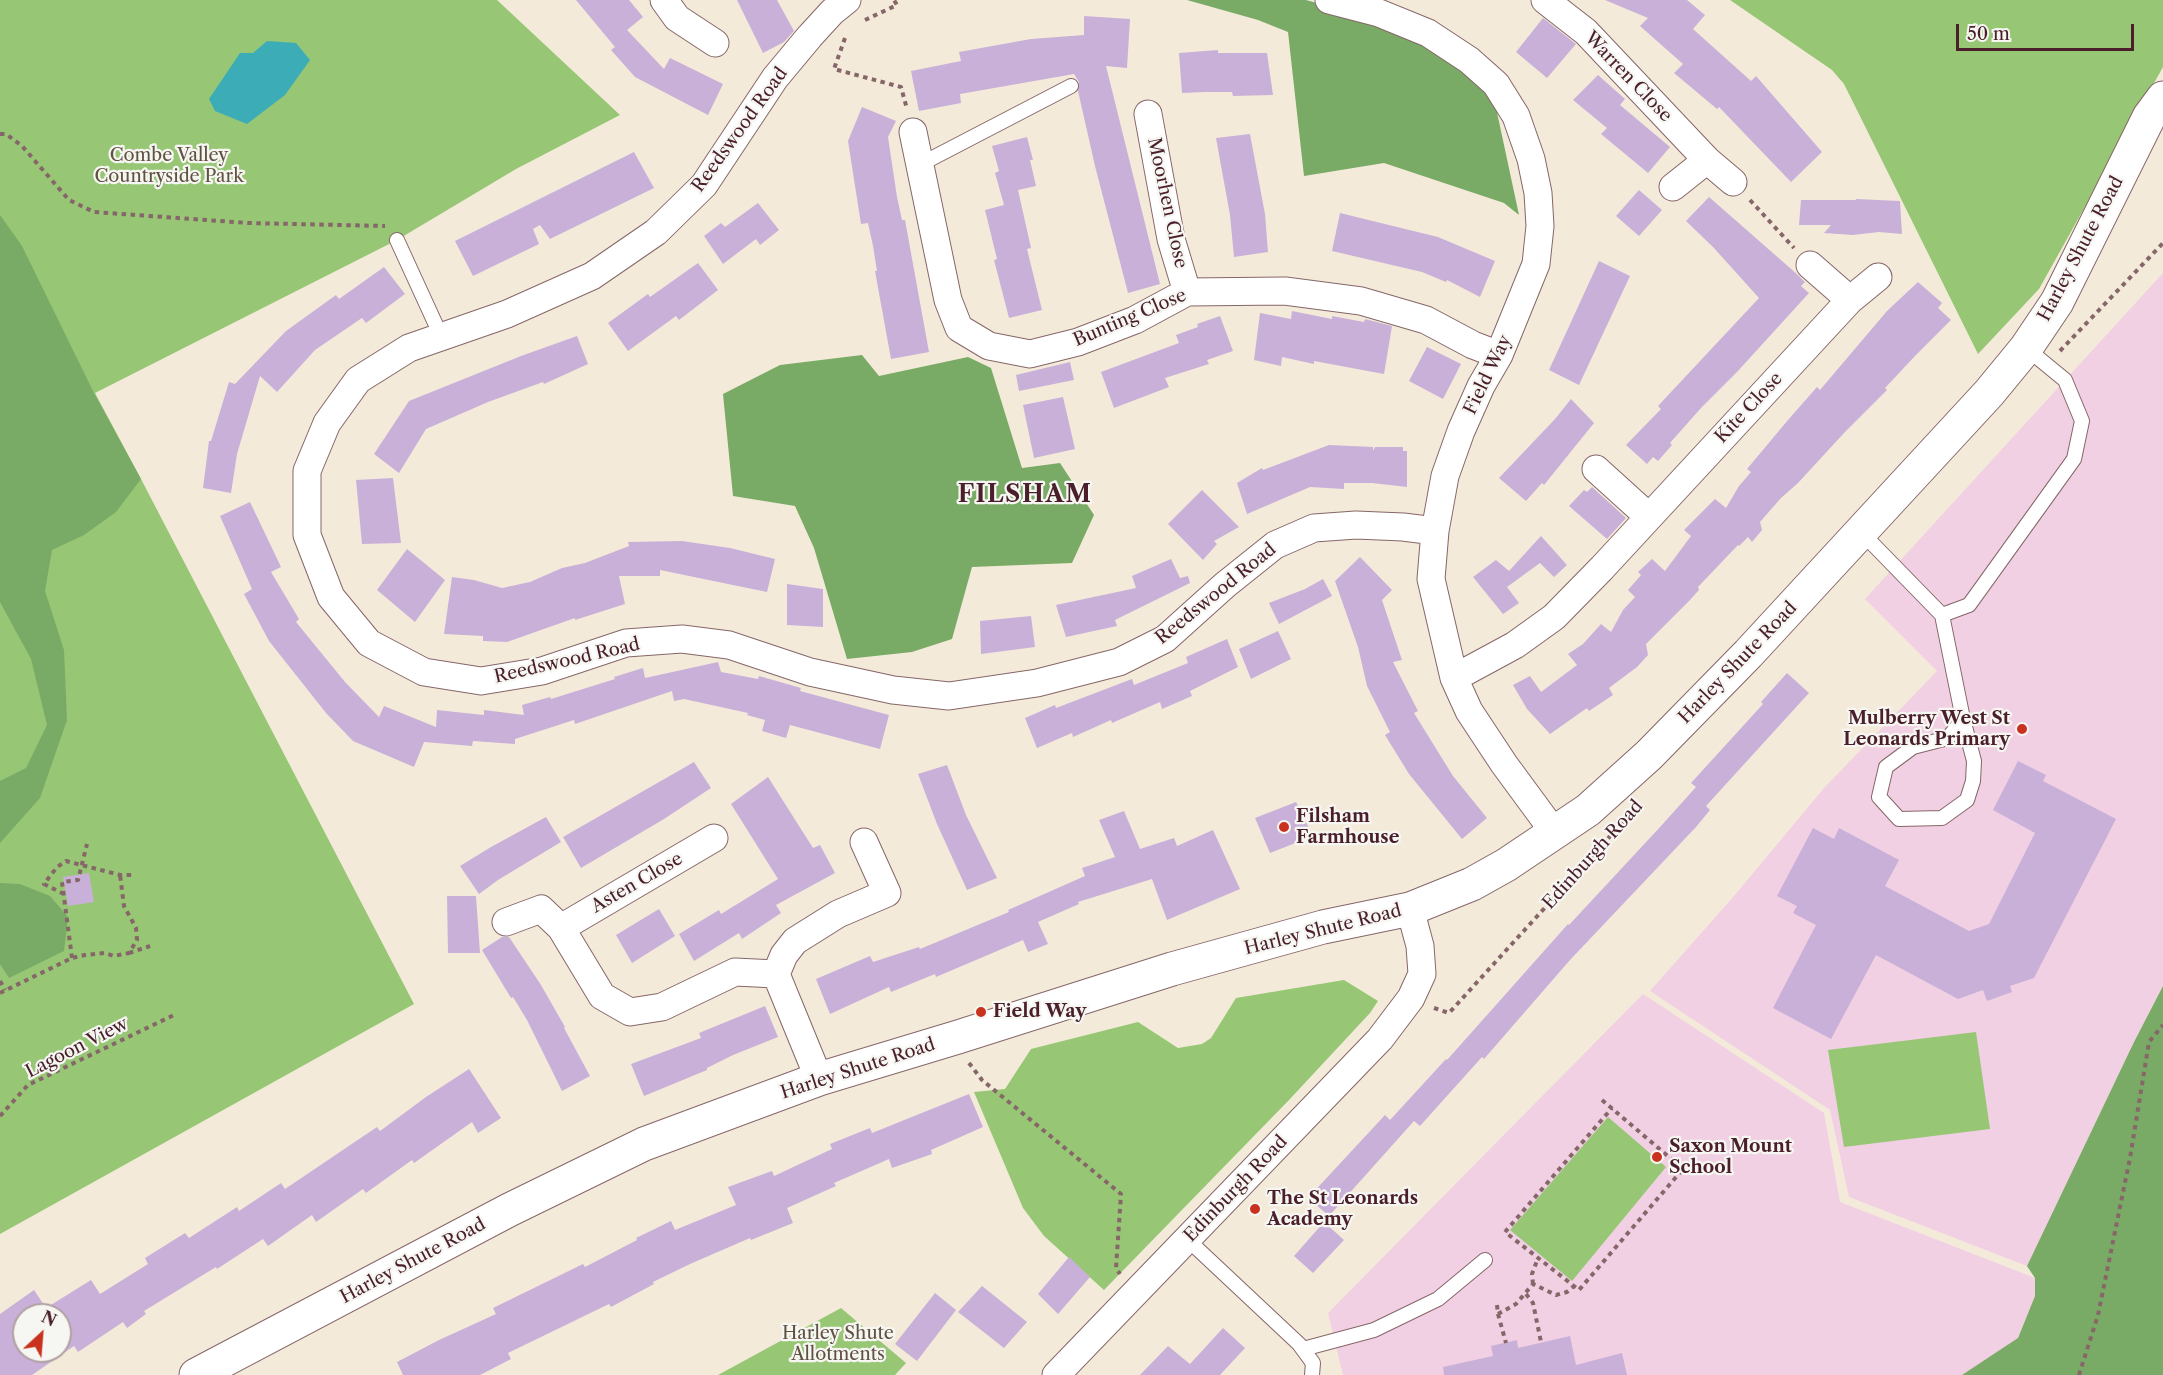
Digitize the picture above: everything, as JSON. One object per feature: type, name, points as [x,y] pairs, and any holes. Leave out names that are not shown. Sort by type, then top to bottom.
[{"type":"main road","name":"Harley Shute Road","points":[[196,1375],[509,1210],[644,1144],[819,1079],[1172,969],[1323,927],[1410,909],[1472,884],[1506,865],[1588,810],[1648,755],[1748,654],[1862,533],[1989,393],[2037,356],[2056,302],[2149,117],[2163,98]]},
{"type":"street","name":"Field Way","points":[[1329,0],[1382,6],[1469,60],[1496,84],[1516,116],[1531,159],[1538,193],[1540,226],[1536,264],[1498,355],[1461,430],[1445,476],[1435,531],[1431,579],[1454,678],[1469,711],[1504,764],[1554,831]]},
{"type":"street","name":"Warren Close","points":[[1545,0],[1586,32],[1707,160],[1733,182]]},
{"type":"street","name":"Reedswood Road","points":[[852,12],[832,12],[810,36],[775,78],[704,185],[657,232],[592,276],[507,315],[409,348],[358,380],[327,423],[307,471],[307,535],[331,597],[369,643],[424,672],[481,681],[542,671],[626,643],[682,639],[729,645],[810,672],[893,690],[949,696],[1037,683],[1119,662],[1165,639],[1225,585],[1275,545],[1314,528],[1356,525],[1435,531]]},
{"type":"street","points":[[669,17],[715,43]]},
{"type":"street","name":"Moorhen Close","points":[[1148,114],[1171,239],[1186,292]]},
{"type":"street","name":"Bunting Close","points":[[913,132],[948,300],[959,328],[989,346],[1030,354],[1078,342],[1135,320],[1186,292],[1285,291],[1361,301],[1426,320],[1473,345],[1498,355]]},
{"type":"street","points":[[1673,187],[1707,160]]},
{"type":"street","points":[[1810,265],[1850,300]]},
{"type":"street","name":"Kite Close","points":[[1454,678],[1515,645],[1554,617],[1850,300],[1878,277]]},
{"type":"street","points":[[1596,469],[1648,517]]},
{"type":"street","name":"Asten Close","points":[[561,928],[714,838]]},
{"type":"street","points":[[819,1079],[776,974],[784,955],[795,941],[838,914],[887,893],[864,842]]},
{"type":"street","points":[[506,922],[541,909],[561,928],[602,996],[630,1012],[662,1007],[735,972],[776,974]]},
{"type":"street","name":"Edinburgh Road","points":[[1056,1375],[1380,1039],[1411,998],[1422,974],[1420,946],[1410,909]]},
{"type":"lane","points":[[921,164],[1071,86]]},
{"type":"lane","points":[[398,240],[441,336]]},
{"type":"lane","points":[[1942,615],[1969,605],[2074,459],[2082,421],[2065,380],[2037,356]]},
{"type":"lane","points":[[1862,533],[1942,615],[1974,761],[1973,781],[1967,800],[1942,818],[1899,819],[1879,797],[1886,766],[1912,747],[1948,738],[1963,719]]},
{"type":"lane","points":[[1187,1239],[1254,1300],[1303,1349],[1313,1363],[1312,1375]]},
{"type":"lane","points":[[1303,1349],[1374,1330],[1438,1299],[1485,1260]]},
{"type":"path","points":[[852,12],[897,5],[894,0]]},
{"type":"path","points":[[848,28],[834,69],[901,87],[913,132]]},
{"type":"path","points":[[0,134],[6,135],[22,146],[69,200],[94,212],[248,223],[386,226],[398,240]]},
{"type":"path","points":[[1733,182],[1810,265]]},
{"type":"path","points":[[2037,356],[2163,243]]},
{"type":"path","name":"Edinburgh Road","points":[[1411,998],[1449,1013],[1633,810]]},
{"type":"path","points":[[72,958],[62,882],[78,880],[87,844]]},
{"type":"path","points":[[64,894],[44,884],[57,867],[66,861],[82,863],[120,875],[134,875]]},
{"type":"path","points":[[120,875],[124,906],[136,928],[137,940],[129,953]]},
{"type":"path","points":[[0,993],[72,958],[105,953],[114,956],[150,946]]},
{"type":"path","points":[[0,981],[5,990]]},
{"type":"path","name":"Lagoon View","points":[[0,1116],[28,1085],[174,1015]]},
{"type":"path","points":[[2079,1375],[2098,1315],[2130,1158],[2149,1042],[2163,1025]]},
{"type":"path","points":[[958,1037],[968,1062],[982,1080],[1121,1194],[1116,1268],[1136,1291]]},
{"type":"path","points":[[1602,1100],[1612,1108],[1683,1169],[1579,1290],[1505,1232],[1612,1108]]},
{"type":"path","points":[[1498,1314],[1516,1304],[1526,1294],[1533,1284],[1532,1274],[1538,1258]]},
{"type":"path","points":[[1533,1284],[1556,1295],[1567,1292],[1574,1286]]},
{"type":"path","points":[[1526,1294],[1533,1303],[1541,1342]]},
{"type":"path","points":[[1497,1305],[1506,1342]]},
{"type":"shaded area","name":"Mulberry West St Leonards Primary","points":[[2163,273],[2163,986],[2027,1266],[1849,1197],[1830,1110],[1650,991],[1734,896],[1824,788],[1937,671],[1865,599]]},
{"type":"shaded area","name":"Saxon Mount School","points":[[1643,994],[1824,1113],[1840,1202],[2035,1278],[2035,1296],[2017,1340],[1963,1375],[1343,1375],[1328,1313]]},
{"type":"green space","name":"Combe Valley Countryside Park","points":[[0,0],[497,0],[620,115],[516,169],[397,240],[95,393],[414,1004],[0,1234]]},
{"type":"green space","points":[[1187,0],[1306,0],[1389,23],[1457,66],[1495,103],[1519,215],[1504,203],[1384,163],[1304,176],[1288,32],[1258,20]]},
{"type":"green space","points":[[1730,0],[2163,0],[2163,67],[2039,289],[1978,354],[1844,84],[1832,70]]},
{"type":"green space","points":[[0,215],[22,246],[94,393],[141,479],[116,512],[84,535],[52,550],[45,591],[64,650],[67,720],[40,798],[0,843],[0,781],[26,768],[47,725],[31,659],[0,602]]},
{"type":"green space","points":[[862,355],[879,376],[968,357],[991,368],[1022,468],[1060,463],[1094,515],[1072,563],[972,567],[952,639],[912,652],[847,659],[814,548],[795,506],[733,496],[723,394],[780,365]]},
{"type":"green space","points":[[0,883],[20,884],[50,896],[68,917],[64,951],[9,978],[0,964]]},
{"type":"green space","points":[[1344,980],[1378,1001],[1370,1013],[1289,1100],[1104,1290],[1044,1236],[1023,1208],[974,1092],[1005,1089],[1031,1049],[1138,1022],[1178,1048],[1202,1044],[1211,1038],[1236,998]]},
{"type":"green space","points":[[2163,986],[2163,1375],[1962,1375],[2018,1338],[2035,1296],[2035,1278],[2027,1266]]},
{"type":"green space","points":[[1976,1032],[1990,1129],[1844,1147],[1828,1050]]},
{"type":"green space","points":[[1608,1117],[1666,1167],[1572,1281],[1510,1230]]},
{"type":"green space","name":"Harley Shute Allotments","points":[[841,1308],[906,1363],[895,1375],[718,1375]]},
{"type":"water","points":[[267,41],[296,43],[310,60],[285,95],[247,124],[215,111],[209,99],[240,53],[253,53]]},
{"type":"building","points":[[576,0],[629,0],[643,17],[627,30],[664,69],[670,58],[723,84],[708,115],[635,77],[611,50],[615,47]]},
{"type":"building","points":[[737,0],[777,0],[794,31],[784,42],[763,53]]},
{"type":"building","points":[[1605,0],[1687,0],[1705,15],[1693,29],[1751,81],[1756,76],[1822,152],[1791,182],[1719,107],[1717,109],[1674,73],[1683,64],[1640,26],[1648,18]]},
{"type":"building","points":[[1084,16],[1130,19],[1127,68],[1106,66],[1160,284],[1128,293],[1095,166],[1078,91],[1079,82],[1074,74],[960,94],[961,103],[919,111],[911,71],[961,61],[959,52],[1031,39],[1084,35]]},
{"type":"building","points":[[1543,18],[1576,44],[1547,78],[1516,52]]},
{"type":"building","points":[[1218,50],[1218,53],[1267,53],[1273,95],[1233,96],[1232,92],[1182,93],[1179,53]]},
{"type":"building","points":[[1598,75],[1625,99],[1620,105],[1670,147],[1648,173],[1601,134],[1607,128],[1573,100]]},
{"type":"building","points":[[862,107],[896,121],[888,137],[897,197],[902,220],[905,220],[929,352],[891,359],[875,271],[877,271],[873,246],[868,223],[861,224],[848,141]]},
{"type":"building","points":[[1250,134],[1265,214],[1268,252],[1234,257],[1230,215],[1216,138]]},
{"type":"building","points":[[1027,137],[1036,186],[1018,190],[1031,248],[1027,249],[1042,310],[1009,318],[994,260],[997,259],[985,210],[1004,205],[995,173],[999,171],[992,146]]},
{"type":"building","points":[[634,152],[654,188],[550,239],[540,225],[533,229],[539,244],[473,276],[455,241]]},
{"type":"building","points":[[1639,190],[1662,210],[1639,236],[1616,216]]},
{"type":"building","points":[[1709,197],[1798,275],[1805,282],[1801,286],[1809,293],[1701,408],[1670,443],[1672,445],[1658,461],[1653,457],[1647,464],[1626,445],[1661,409],[1658,406],[1759,298],[1686,221]]},
{"type":"building","points":[[1801,200],[1900,201],[1902,234],[1824,233],[1831,225],[1799,225]]},
{"type":"building","points":[[758,203],[779,230],[760,245],[756,239],[723,264],[704,236],[721,223],[725,227]]},
{"type":"building","points":[[1340,213],[1438,237],[1495,261],[1480,297],[1447,280],[1446,282],[1422,272],[1332,251]]},
{"type":"building","points":[[1599,261],[1630,276],[1579,385],[1549,370]]},
{"type":"building","points":[[698,263],[718,290],[679,320],[676,316],[628,351],[608,323],[648,294],[650,297]]},
{"type":"building","points":[[384,267],[405,294],[366,323],[362,318],[315,350],[277,392],[260,376],[237,454],[231,493],[203,488],[209,441],[211,441],[229,382],[235,384],[286,331],[336,295],[339,299]]},
{"type":"building","points":[[1918,282],[1942,303],[1938,308],[1951,320],[1885,388],[1887,390],[1781,498],[1760,522],[1762,530],[1752,542],[1748,537],[1738,545],[1698,587],[1699,590],[1689,601],[1646,644],[1648,655],[1637,667],[1609,688],[1613,695],[1589,711],[1587,708],[1550,734],[1527,709],[1513,685],[1530,676],[1541,692],[1577,665],[1568,654],[1583,644],[1601,624],[1611,632],[1623,610],[1635,597],[1628,590],[1641,575],[1638,572],[1652,559],[1665,571],[1691,536],[1684,530],[1715,499],[1726,508],[1739,486],[1751,472],[1747,469],[1788,420],[1817,387],[1820,390],[1887,311]]},
{"type":"building","points":[[1292,311],[1332,319],[1332,316],[1364,322],[1365,319],[1392,326],[1384,374],[1282,357],[1281,366],[1254,360],[1260,313],[1291,319]]},
{"type":"building","points":[[1220,316],[1233,351],[1207,360],[1209,364],[1165,378],[1169,387],[1114,408],[1101,372],[1179,343],[1176,335]]},
{"type":"building","points":[[577,336],[588,364],[544,384],[543,382],[488,402],[426,429],[399,473],[374,454],[409,401]]},
{"type":"building","points":[[1427,347],[1461,364],[1443,399],[1409,381]]},
{"type":"building","points":[[1070,362],[1074,380],[1019,391],[1016,375]]},
{"type":"building","points":[[1063,397],[1075,449],[1034,458],[1023,405]]},
{"type":"building","points":[[1571,399],[1594,423],[1544,485],[1542,483],[1526,501],[1499,478]]},
{"type":"building","points":[[1329,445],[1373,447],[1373,451],[1375,447],[1403,447],[1403,451],[1407,451],[1407,487],[1344,483],[1344,489],[1310,487],[1247,514],[1237,483],[1262,468],[1263,470]]},
{"type":"building","points":[[393,478],[401,543],[362,544],[356,480]]},
{"type":"building","points":[[1592,487],[1626,518],[1607,539],[1569,506],[1584,490],[1587,492]]},
{"type":"building","points":[[1202,490],[1239,527],[1214,541],[1217,544],[1203,560],[1168,524]]},
{"type":"building","points":[[250,502],[281,567],[271,572],[299,619],[296,622],[345,682],[379,717],[384,706],[436,727],[437,710],[484,715],[484,710],[524,715],[522,705],[550,697],[551,699],[643,668],[645,678],[718,662],[721,672],[758,679],[759,676],[801,688],[800,691],[889,715],[880,749],[790,725],[786,738],[762,731],[765,720],[747,715],[748,713],[684,699],[674,701],[672,691],[575,724],[574,720],[515,739],[515,744],[473,741],[472,746],[424,742],[414,767],[353,741],[326,713],[269,641],[244,594],[252,589],[220,516]]},
{"type":"building","points":[[1541,536],[1567,565],[1554,577],[1540,563],[1507,587],[1519,603],[1503,614],[1473,577],[1496,560],[1509,571]]},
{"type":"building","points":[[682,541],[730,548],[775,559],[767,592],[660,570],[660,576],[619,576],[625,604],[575,620],[575,618],[507,642],[483,641],[483,636],[444,634],[452,577],[502,588],[530,582],[562,568],[585,563],[629,546],[628,542]]},
{"type":"building","points":[[407,549],[445,580],[415,622],[377,590]]},
{"type":"building","points":[[1360,557],[1392,590],[1382,600],[1402,660],[1393,662],[1418,711],[1414,713],[1453,776],[1487,818],[1462,839],[1409,774],[1385,735],[1390,732],[1367,686],[1358,647],[1335,581]]},
{"type":"building","points":[[1171,559],[1180,578],[1188,576],[1190,583],[1115,620],[1117,626],[1066,637],[1056,605],[1136,588],[1132,576]]},
{"type":"building","points":[[1323,579],[1332,596],[1279,624],[1269,603],[1305,589]]},
{"type":"building","points":[[787,584],[823,589],[823,627],[787,625]]},
{"type":"building","points":[[1031,616],[1035,647],[981,654],[980,621]]},
{"type":"building","points":[[1278,631],[1291,659],[1251,679],[1239,649]]},
{"type":"building","points":[[1227,639],[1238,667],[1190,691],[1192,696],[1162,709],[1160,702],[1112,723],[1111,720],[1073,737],[1072,733],[1037,748],[1025,718],[1055,705],[1056,708],[1132,679],[1134,685],[1188,663],[1186,657]]},
{"type":"building","points":[[1787,673],[1809,693],[1706,806],[1710,810],[1696,827],[1570,960],[1484,1059],[1482,1057],[1420,1126],[1414,1121],[1329,1216],[1308,1198],[1385,1115],[1390,1120],[1447,1060],[1568,924],[1661,826],[1696,787],[1691,783],[1763,704],[1761,702]]},
{"type":"building","points":[[2018,761],[2046,775],[2043,781],[2116,819],[2034,978],[2010,986],[2012,992],[1987,1001],[1983,990],[1958,999],[1876,955],[1831,1039],[1773,1008],[1816,925],[1793,913],[1797,906],[1777,896],[1813,828],[1834,839],[1839,828],[1899,860],[1885,886],[1969,931],[1989,924],[2035,833],[1993,810]]},
{"type":"building","points":[[694,762],[711,788],[581,868],[563,837]]},
{"type":"building","points":[[947,765],[966,815],[997,878],[967,890],[937,824],[918,774]]},
{"type":"building","points":[[768,777],[813,848],[820,845],[835,873],[776,905],[781,913],[742,939],[739,933],[694,961],[679,934],[719,910],[721,914],[778,879],[731,804]]},
{"type":"building","name":"Filsham Farmhouse","points":[[1296,802],[1313,836],[1270,853],[1255,818]]},
{"type":"building","points":[[1124,811],[1140,849],[1174,838],[1177,846],[1213,830],[1240,889],[1167,920],[1152,879],[1078,902],[1079,904],[1038,922],[1048,944],[1028,952],[1023,940],[936,977],[935,974],[891,992],[889,987],[830,1014],[816,979],[870,956],[873,962],[919,947],[920,949],[1009,912],[1008,910],[1085,876],[1082,868],[1115,857],[1099,820]]},
{"type":"building","points":[[546,817],[561,842],[479,894],[460,866]]},
{"type":"building","points":[[89,873],[94,902],[68,906],[63,877]]},
{"type":"building","points":[[447,896],[476,896],[480,953],[448,953]]},
{"type":"building","points":[[659,909],[675,936],[632,963],[616,935]]},
{"type":"building","points":[[502,937],[509,937],[541,985],[590,1076],[562,1091],[527,1020],[482,950]]},
{"type":"building","points":[[765,1006],[778,1037],[644,1096],[631,1064],[701,1038],[699,1033]]},
{"type":"building","points":[[469,1069],[501,1118],[478,1133],[472,1122],[414,1163],[412,1160],[366,1193],[363,1189],[316,1222],[312,1215],[268,1246],[263,1239],[217,1269],[216,1267],[144,1311],[146,1314],[127,1328],[123,1322],[78,1352],[74,1346],[72,1347],[72,1303],[54,1303],[91,1280],[100,1294],[148,1264],[145,1258],[185,1233],[189,1238],[237,1207],[239,1211],[281,1183],[285,1189],[377,1127],[380,1131]]},
{"type":"building","points":[[969,1094],[983,1127],[931,1150],[932,1154],[892,1168],[889,1159],[834,1183],[836,1186],[787,1208],[793,1223],[751,1240],[750,1238],[690,1264],[653,1282],[654,1284],[611,1307],[609,1304],[508,1353],[511,1359],[480,1375],[403,1375],[397,1362],[496,1314],[493,1308],[583,1264],[585,1267],[671,1221],[675,1230],[736,1205],[728,1187],[772,1171],[774,1176],[832,1149],[830,1144],[870,1128],[872,1133]]},
{"type":"building","points":[[1324,1222],[1344,1240],[1313,1273],[1294,1256]]},
{"type":"building","points":[[1069,1257],[1090,1277],[1058,1314],[1038,1294]]},
{"type":"building","points":[[982,1286],[1027,1322],[1004,1348],[958,1312]]},
{"type":"building","points":[[34,1290],[43,1303],[16,1303]]},
{"type":"building","points":[[935,1293],[956,1310],[917,1361],[895,1344]]},
{"type":"building","points":[[12,1306],[12,1363],[49,1363],[32,1375],[0,1375],[0,1314]]},
{"type":"building","points":[[1223,1328],[1245,1348],[1220,1375],[1140,1375],[1168,1346],[1190,1364]]},
{"type":"building","points":[[1570,1336],[1576,1365],[1622,1353],[1627,1375],[1444,1375],[1443,1367],[1493,1356],[1491,1346],[1517,1340],[1518,1348]]},
{"type":"place","name":"Mulberry West St Leonards Primary","points":[[2022,729]]},
{"type":"place","name":"Filsham Farmhouse","points":[[1284,827]]},
{"type":"place","name":"Field Way","points":[[981,1012]]},
{"type":"place","name":"Saxon Mount School","points":[[1657,1157]]},
{"type":"place","name":"The St Leonards Academy","points":[[1255,1209]]},
{"type":"district","name":"FILSHAM","points":[[1025,495]]}]
